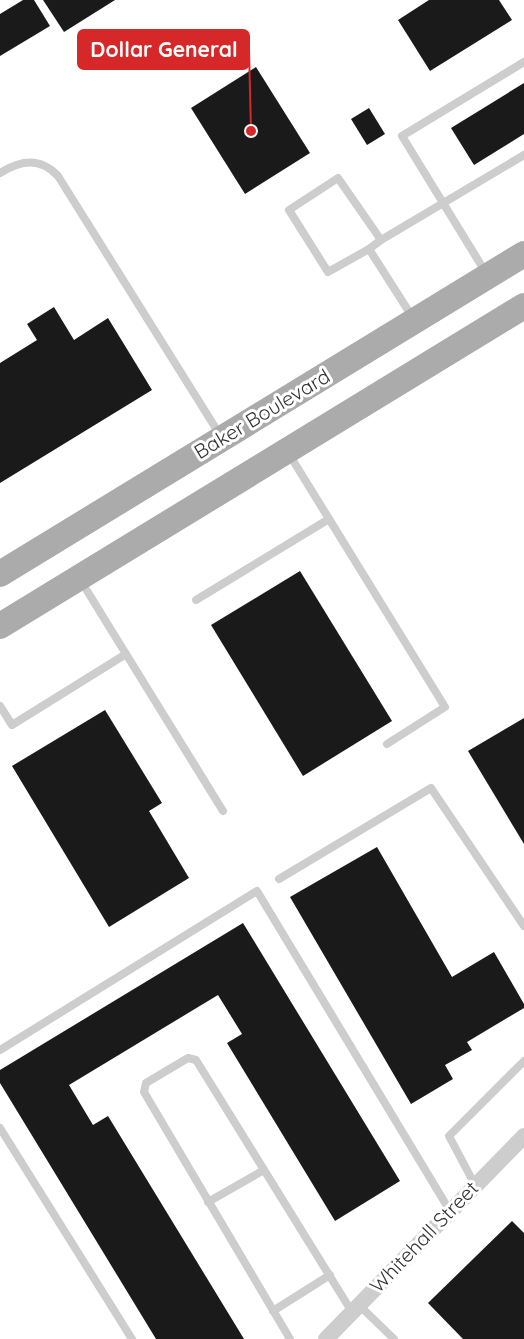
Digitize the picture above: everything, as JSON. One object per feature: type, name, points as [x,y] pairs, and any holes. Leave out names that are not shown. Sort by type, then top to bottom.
[{"type":"main road","name":"Baker Boulevard","points":[[0,574],[524,254]]},
{"type":"main road","points":[[0,626],[524,306]]},
{"type":"street","name":"Whitehall Street","points":[[326,1339],[524,1136]]},
{"type":"lane","points":[[488,276],[402,136],[524,62]]},
{"type":"lane","points":[[381,240],[338,178],[289,210],[328,272],[524,155]]},
{"type":"lane","points":[[0,173],[17,164],[30,162],[41,163],[51,168],[58,176],[222,438]]},
{"type":"lane","points":[[369,249],[414,321]]},
{"type":"lane","points":[[287,451],[445,707],[387,744]]},
{"type":"lane","points":[[196,600],[329,519]]},
{"type":"lane","points":[[79,578],[223,811]]},
{"type":"lane","points":[[0,706],[12,725],[126,654]]},
{"type":"lane","points":[[279,879],[431,788],[524,926]]},
{"type":"lane","points":[[0,1050],[257,891],[450,1211]]},
{"type":"lane","points":[[290,1339],[144,1092],[146,1083],[188,1058],[196,1060],[330,1275],[356,1308],[394,1339]]},
{"type":"lane","points":[[475,1185],[449,1136],[524,1061]]},
{"type":"lane","points":[[0,1128],[132,1339]]},
{"type":"lane","points":[[208,1202],[264,1170]]},
{"type":"lane","points":[[273,1311],[330,1275]]},
{"type":"building","points":[[23,0],[34,0],[50,26],[0,56],[0,14]]},
{"type":"building","points":[[43,0],[115,0],[64,32]]},
{"type":"building","points":[[429,0],[499,0],[512,20],[430,71],[398,20]]},
{"type":"building","points":[[256,67],[310,153],[245,194],[191,108]]},
{"type":"building","points":[[524,83],[524,134],[474,165],[451,128]]},
{"type":"building","points":[[369,108],[385,134],[367,145],[351,119]]},
{"type":"building","points":[[54,307],[74,340],[108,318],[152,390],[0,483],[0,363],[37,340],[27,324]]},
{"type":"building","points":[[300,571],[392,721],[303,776],[211,625]]},
{"type":"building","points":[[105,710],[162,803],[149,811],[189,878],[109,927],[12,766]]},
{"type":"building","points":[[524,718],[524,844],[468,751]]},
{"type":"building","points":[[377,847],[452,977],[494,952],[524,1004],[524,1008],[467,1042],[472,1050],[445,1065],[453,1079],[411,1104],[290,897]]},
{"type":"building","points":[[243,923],[400,1181],[335,1221],[227,1043],[242,1034],[218,995],[69,1085],[93,1125],[108,1116],[244,1339],[156,1339],[0,1083],[0,1070]]},
{"type":"building","points":[[512,1221],[524,1233],[524,1339],[463,1339],[428,1303]]},
{"type":"place","name":"Dollar General","points":[[251,131]]}]
